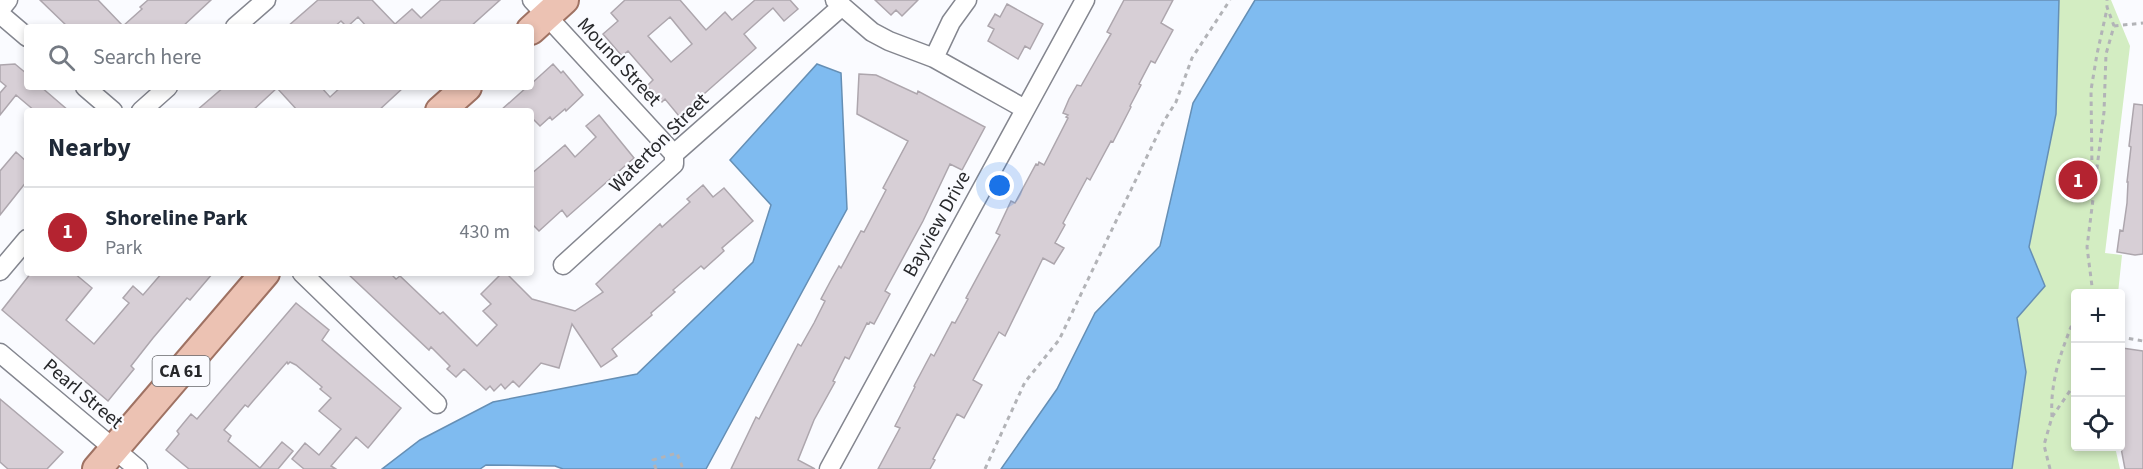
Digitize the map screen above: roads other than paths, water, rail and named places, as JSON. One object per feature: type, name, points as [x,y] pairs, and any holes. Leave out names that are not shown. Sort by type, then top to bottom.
[{"type":"main road","points":[[443,108],[463,90]]},
{"type":"main road","name":"CA 61","points":[[106,459],[262,276]]},
{"type":"street","points":[[8,0],[0,12],[24,34]]},
{"type":"street","points":[[238,24],[266,0]]},
{"type":"street","points":[[934,58],[951,22],[967,0]]},
{"type":"street","name":"Bayview Drive","points":[[830,469],[1085,0]]},
{"type":"street","points":[[838,3],[872,32],[934,58],[1025,109]]},
{"type":"street","name":"Waterton Street","points":[[563,265],[674,164],[674,154],[838,3]]},
{"type":"street","name":"Mound Street","points":[[543,11],[674,154]]},
{"type":"street","points":[[88,90],[110,108]]},
{"type":"street","points":[[144,108],[165,90]]},
{"type":"street","points":[[0,271],[24,243]]},
{"type":"street","points":[[305,276],[436,404]]},
{"type":"street","name":"Pearl Street","points":[[0,353],[106,459],[138,469]]},
{"type":"water","points":[[1255,0],[2059,0],[2056,114],[2029,247],[2045,286],[2017,318],[2026,372],[2012,469],[1001,469],[1057,389],[1095,313],[1160,246],[1193,103]]},
{"type":"water","points":[[817,64],[841,73],[847,209],[706,469],[563,469],[555,466],[486,465],[480,469],[382,469],[420,440],[493,402],[637,374],[753,262],[771,205],[730,160]]},
{"type":"place","name":"Shoreline Park","points":[[2078,180]]}]
